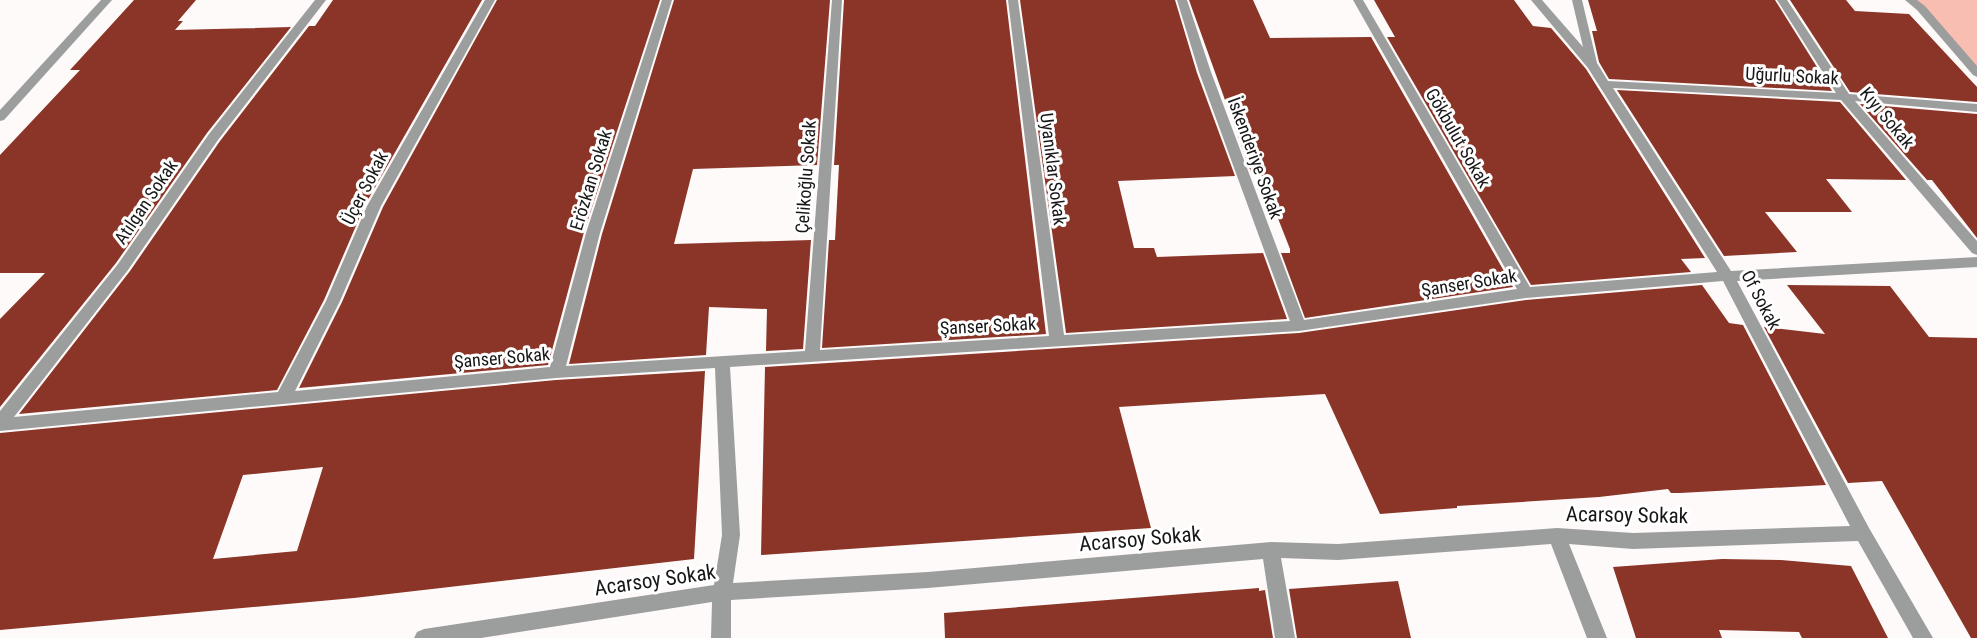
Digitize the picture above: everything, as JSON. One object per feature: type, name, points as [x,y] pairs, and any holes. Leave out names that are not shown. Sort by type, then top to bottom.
[{"type":"street","points":[[0,117],[107,0]]},
{"type":"street","name":"Atılgan Sokak","points":[[0,424],[123,267],[213,137],[321,0]]},
{"type":"street","name":"Üçer Sokak","points":[[284,397],[333,301],[374,206],[490,0]]},
{"type":"street","name":"Erözkan Sokak","points":[[556,372],[593,233],[667,0]]},
{"type":"street","name":"Çelikoğlu Sokak","points":[[812,356],[837,0]]},
{"type":"street","name":"Uyanıklar Sokak","points":[[1013,0],[1057,342]]},
{"type":"street","name":"İskenderiye Sokak","points":[[1182,0],[1205,72],[1299,327]]},
{"type":"street","name":"Gökbulut Sokak","points":[[1359,0],[1526,293]]},
{"type":"street","name":"Of Sokak","points":[[1536,0],[1593,66],[1728,278],[1863,533],[1923,638]]},
{"type":"street","points":[[1577,0],[1593,66]]},
{"type":"street","name":"Kıyı Sokak","points":[[1782,0],[1845,97],[1977,250]]},
{"type":"street","points":[[1910,0],[1921,8],[1977,73]]},
{"type":"street","name":"Uğurlu Sokak","points":[[1605,84],[1845,97],[1977,108]]},
{"type":"street","name":"Şanser Sokak","points":[[0,424],[216,406],[284,397],[556,372],[1299,327],[1526,293],[1696,278],[1728,278],[1977,262]]},
{"type":"street","points":[[721,638],[722,592],[731,535],[722,362]]},
{"type":"street","name":"Acarsoy Sokak","points":[[424,638],[516,632],[722,592],[928,580],[1270,550],[1338,552],[1557,536],[1633,541],[1863,533]]},
{"type":"street","points":[[1557,536],[1597,638]]},
{"type":"street","points":[[1270,550],[1285,638]]},
{"type":"shaded area","points":[[1910,0],[1977,0],[1977,73]]},
{"type":"building","points":[[134,0],[196,0],[178,21],[183,21],[175,30],[291,27],[207,133],[116,263],[0,407],[0,319],[45,273],[0,273],[0,155],[80,70],[70,70]]},
{"type":"building","points":[[333,0],[482,0],[365,205],[324,300],[277,390],[19,414],[130,271],[220,141],[309,26],[315,26]]},
{"type":"building","points":[[497,0],[660,0],[584,232],[548,365],[299,388],[342,302],[383,207]]},
{"type":"building","points":[[674,0],[830,0],[817,165],[693,169],[674,244],[811,240],[803,349],[766,351],[767,309],[709,307],[706,355],[569,364],[602,234]]},
{"type":"building","points":[[844,0],[1006,0],[1046,334],[822,348],[829,240],[835,240],[839,165],[834,165]]},
{"type":"building","points":[[1020,0],[1175,0],[1197,73],[1235,176],[1118,181],[1134,248],[1154,248],[1157,257],[1263,253],[1287,319],[1066,333]]},
{"type":"building","points":[[1189,0],[1253,0],[1270,38],[1371,37],[1513,287],[1305,318],[1281,253],[1290,253],[1290,249],[1261,175],[1252,175]]},
{"type":"building","points":[[1374,0],[1514,0],[1533,26],[1551,28],[1586,69],[1705,258],[1681,259],[1691,272],[1531,285],[1387,37],[1395,37]]},
{"type":"building","points":[[1588,0],[1775,0],[1832,91],[1609,79],[1599,62],[1592,31],[1597,31]]},
{"type":"building","points":[[1790,0],[1846,0],[1855,11],[1909,14],[1977,87],[1977,102],[1850,92]]},
{"type":"building","points":[[1617,90],[1840,102],[1906,180],[1826,179],[1852,212],[1765,212],[1797,252],[1724,256]]},
{"type":"building","points":[[1860,104],[1977,114],[1977,238],[1932,180],[1927,180]]},
{"type":"building","points":[[1702,285],[1729,323],[1743,325],[1826,485],[1680,493],[1671,493],[1668,489],[1599,497],[1457,506],[1457,508],[1380,514],[1325,394],[1119,407],[1151,528],[761,555],[765,367],[1299,333],[1526,300]]},
{"type":"building","points":[[1787,285],[1890,286],[1929,337],[1977,338],[1977,638],[1971,638],[1882,481],[1848,483],[1764,327],[1825,334]]},
{"type":"building","points":[[705,371],[694,559],[354,598],[0,630],[0,433],[556,380]],"holes":[[[323,467],[297,551],[213,559],[243,475]]]},
{"type":"building","points":[[1722,559],[1781,560],[1851,566],[1888,638],[1802,638],[1799,632],[1719,630],[1722,638],[1636,638],[1613,567]]},
{"type":"building","points":[[1398,581],[1411,638],[1297,638],[1289,589]]},
{"type":"building","points":[[1259,588],[1259,591],[1265,590],[1273,638],[945,638],[944,613]]}]
